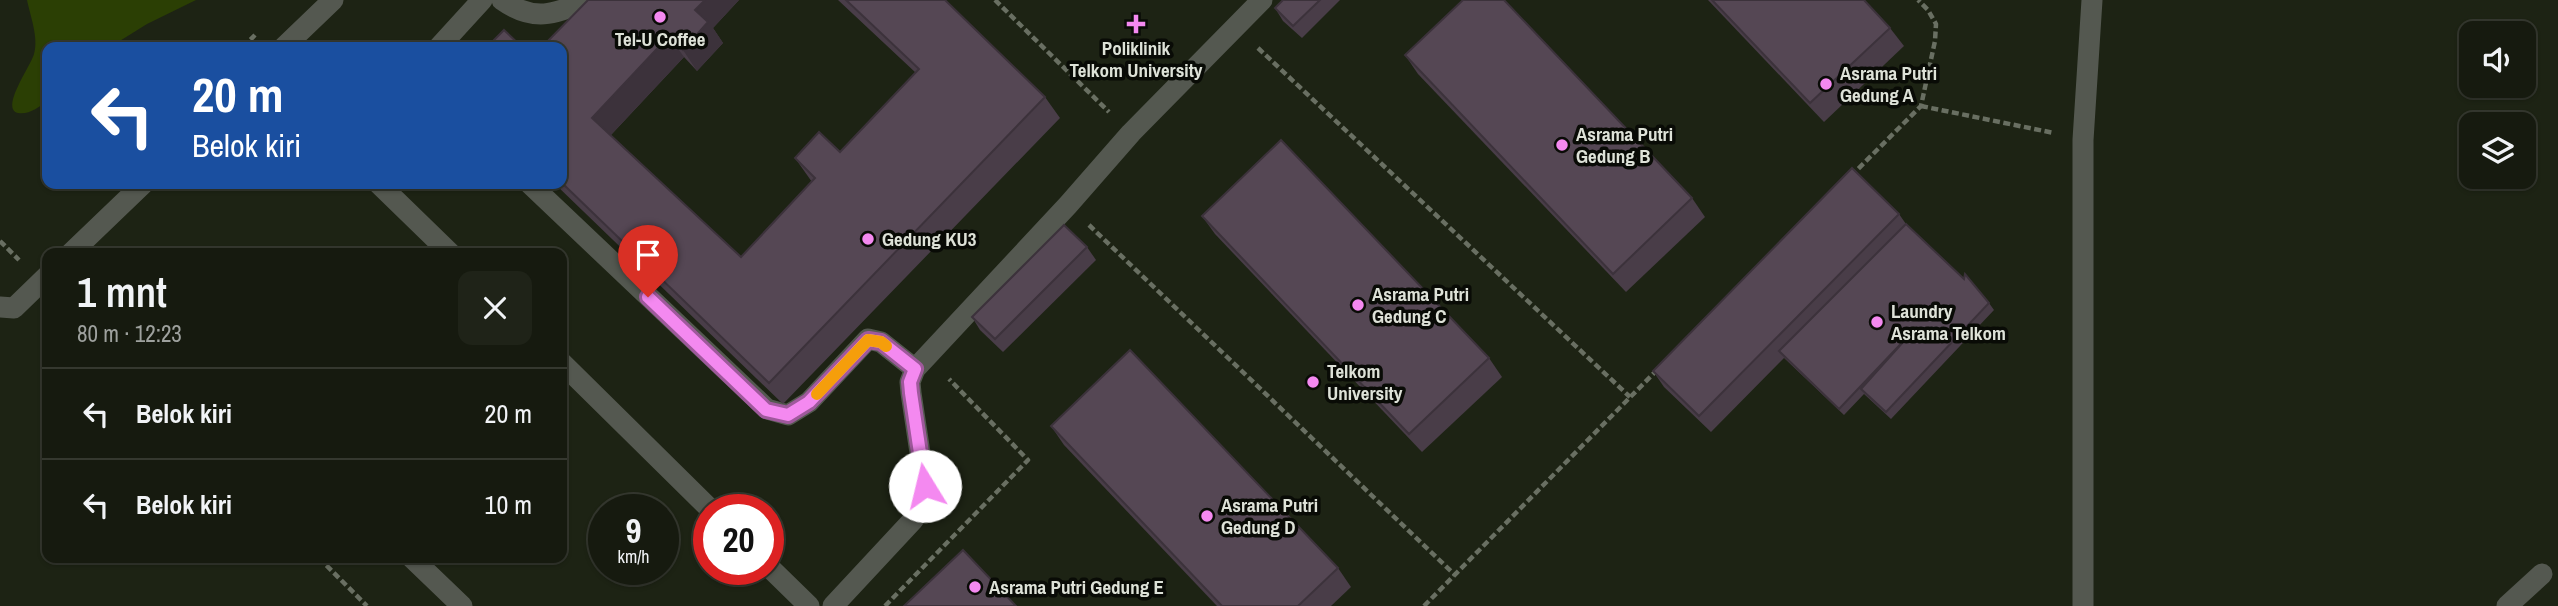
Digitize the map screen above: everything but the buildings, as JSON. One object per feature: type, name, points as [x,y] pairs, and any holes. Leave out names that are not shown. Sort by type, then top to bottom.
[{"type":"street","points":[[289,42],[333,0]]},
{"type":"street","points":[[444,42],[482,0]]},
{"type":"street","points":[[502,0],[517,11],[538,16],[587,0]]},
{"type":"street","points":[[833,606],[913,520],[924,504],[925,486],[910,382],[915,369],[1068,205],[1131,133],[1262,0]]},
{"type":"street","points":[[2084,606],[2083,140],[2092,0]]},
{"type":"street","points":[[84,248],[138,189]]},
{"type":"street","points":[[384,189],[445,248]]},
{"type":"street","points":[[535,189],[766,410],[788,415],[809,402],[868,340],[881,342],[915,369]]},
{"type":"street","points":[[0,306],[14,308],[42,281]]},
{"type":"street","points":[[567,368],[695,494]]},
{"type":"street","points":[[417,563],[462,606]]},
{"type":"street","points":[[2507,606],[2542,574]]},
{"type":"street","points":[[784,582],[809,606]]},
{"type":"path","points":[[995,0],[1131,133]]},
{"type":"path","points":[[1843,184],[1921,106],[1936,24],[1918,0]]},
{"type":"path","points":[[1236,27],[1630,397]]},
{"type":"path","points":[[1921,106],[2083,140]]},
{"type":"path","points":[[1068,205],[1455,575]]},
{"type":"path","points":[[1424,606],[1659,368]]},
{"type":"path","points":[[885,606],[1028,460],[946,376]]},
{"type":"path","points":[[324,563],[367,606]]},
{"type":"shaded area","points":[[27,0],[196,0],[147,24],[118,42],[42,42],[42,104],[26,113],[18,113],[13,110],[12,103],[34,54],[35,34]]},
{"type":"slow traffic","points":[[817,394],[868,340],[881,342],[886,346]]},
{"type":"place","name":"Tel-U Coffee","points":[[660,17]]},
{"type":"place","name":"Poliklinik Telkom University","points":[[1136,24]]},
{"type":"place","name":"Asrama Putri Gedung A","points":[[1826,84]]},
{"type":"place","name":"Asrama Putri Gedung B","points":[[1562,145]]},
{"type":"place","name":"Gedung KU3","points":[[868,239]]},
{"type":"place","name":"Asrama Putri Gedung C","points":[[1358,305]]},
{"type":"place","name":"Laundry Asrama Telkom","points":[[1877,322]]},
{"type":"place","name":"Telkom University","points":[[1313,382]]},
{"type":"place","name":"Asrama Putri Gedung D","points":[[1207,516]]},
{"type":"place","name":"Asrama Putri Gedung E","points":[[975,587]]},
{"type":"route","points":[[648,297],[766,410],[788,415],[809,402],[868,340],[881,342],[915,369],[910,382],[925,486]]}]
